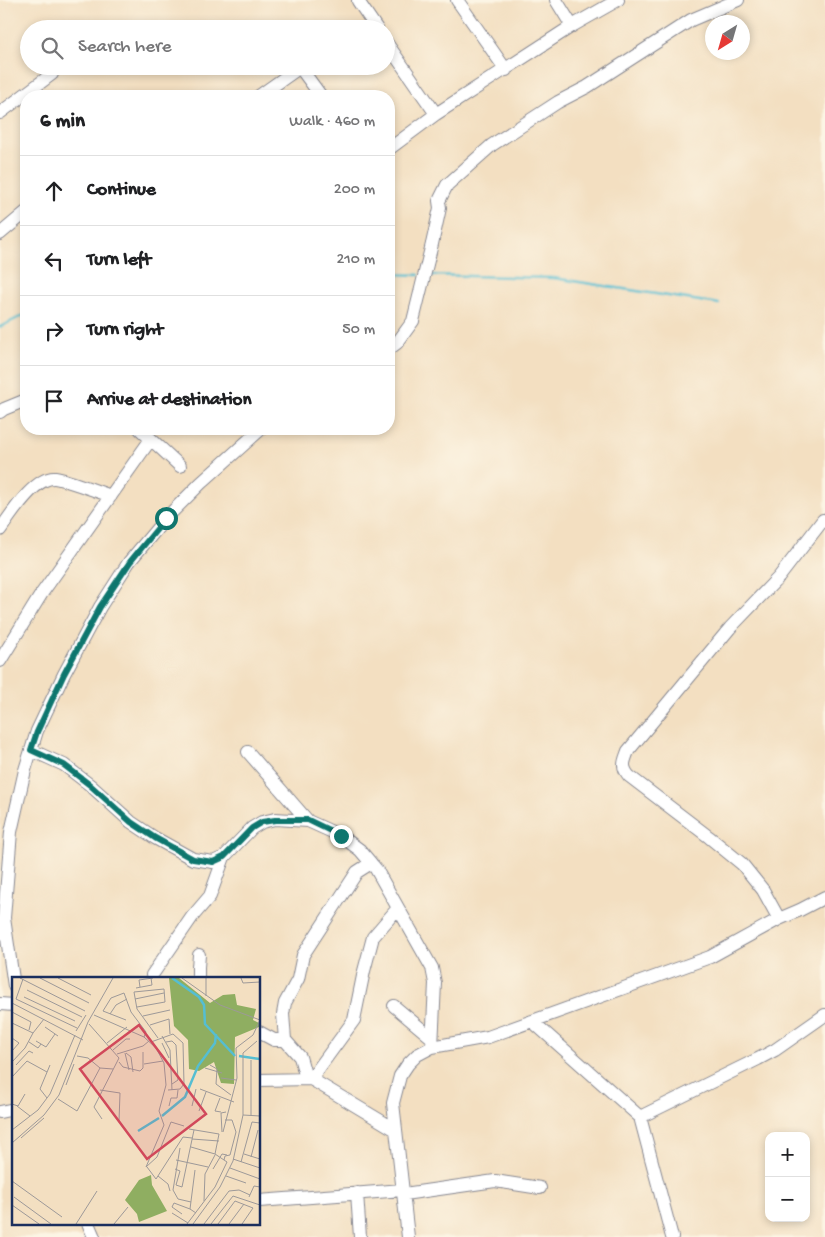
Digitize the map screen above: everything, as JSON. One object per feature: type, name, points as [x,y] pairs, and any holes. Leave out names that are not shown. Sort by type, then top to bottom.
[{"type":"street","points":[[358,0],[371,20]]},
{"type":"street","points":[[456,0],[506,70]]},
{"type":"street","points":[[556,0],[572,26]]},
{"type":"street","points":[[395,145],[436,114],[572,26],[618,0]]},
{"type":"street","points":[[395,344],[412,321],[432,244],[440,208],[439,201],[447,184],[492,145],[558,102],[587,87],[691,20],[738,0]]},
{"type":"street","points":[[395,55],[436,114]]},
{"type":"street","points":[[31,90],[51,75]]},
{"type":"street","points":[[267,90],[288,75]]},
{"type":"street","points":[[306,75],[317,90]]},
{"type":"street","points":[[0,113],[20,98]]},
{"type":"street","points":[[0,234],[20,217]]},
{"type":"street","points":[[0,412],[20,403]]},
{"type":"street","points":[[147,435],[180,466]]},
{"type":"street","points":[[13,977],[4,918],[10,832],[37,732],[64,674],[100,607],[130,562],[166,518],[201,483],[254,435]]},
{"type":"street","points":[[0,661],[42,593],[151,439]]},
{"type":"street","points":[[0,530],[32,489],[42,481],[53,478],[111,496]]},
{"type":"street","points":[[779,918],[763,890],[742,864],[629,776],[624,770],[624,764],[628,751],[730,628],[779,577],[823,520]]},
{"type":"street","points":[[31,750],[64,765],[90,785],[131,822],[193,859],[213,862],[224,857],[252,828],[262,822],[308,820]]},
{"type":"street","points":[[248,752],[308,820],[341,836],[354,845],[371,863],[432,968],[434,976],[432,1042]]},
{"type":"street","points":[[275,820],[290,800]]},
{"type":"street","points":[[152,975],[192,917],[210,896],[224,857]]},
{"type":"street","points":[[309,1079],[300,1057],[285,1040],[284,1008],[298,979],[303,955],[357,872],[371,863]]},
{"type":"street","points":[[408,1237],[393,1103],[400,1076],[408,1064],[432,1042],[481,1040],[532,1022],[710,956],[779,918],[825,897]]},
{"type":"street","points":[[309,1079],[354,1020],[373,937],[398,908]]},
{"type":"street","points":[[198,977],[199,955]]},
{"type":"street","points":[[394,1006],[432,1042]]},
{"type":"street","points":[[640,1116],[775,1050],[825,1015]]},
{"type":"street","points":[[532,1022],[640,1116],[672,1237]]},
{"type":"street","points":[[260,1033],[274,1040],[285,1040]]},
{"type":"street","points":[[260,1080],[309,1079],[396,1130]]},
{"type":"street","points":[[260,1201],[357,1193],[404,1192],[495,1181],[540,1188]]},
{"type":"street","points":[[357,1193],[360,1237]]},
{"type":"street","points":[[88,1224],[94,1237]]},
{"type":"waterway","points":[[395,274],[419,275]]},
{"type":"waterway","points":[[427,275],[554,278],[719,304]]},
{"type":"waterway","points":[[0,327],[20,317]]},
{"type":"route","points":[[166,518],[130,562],[100,607],[64,674],[37,732],[31,750],[64,765],[81,780],[90,785],[131,822],[193,859],[213,862],[224,857],[252,828],[262,822],[291,819],[308,820],[341,836]]}]
